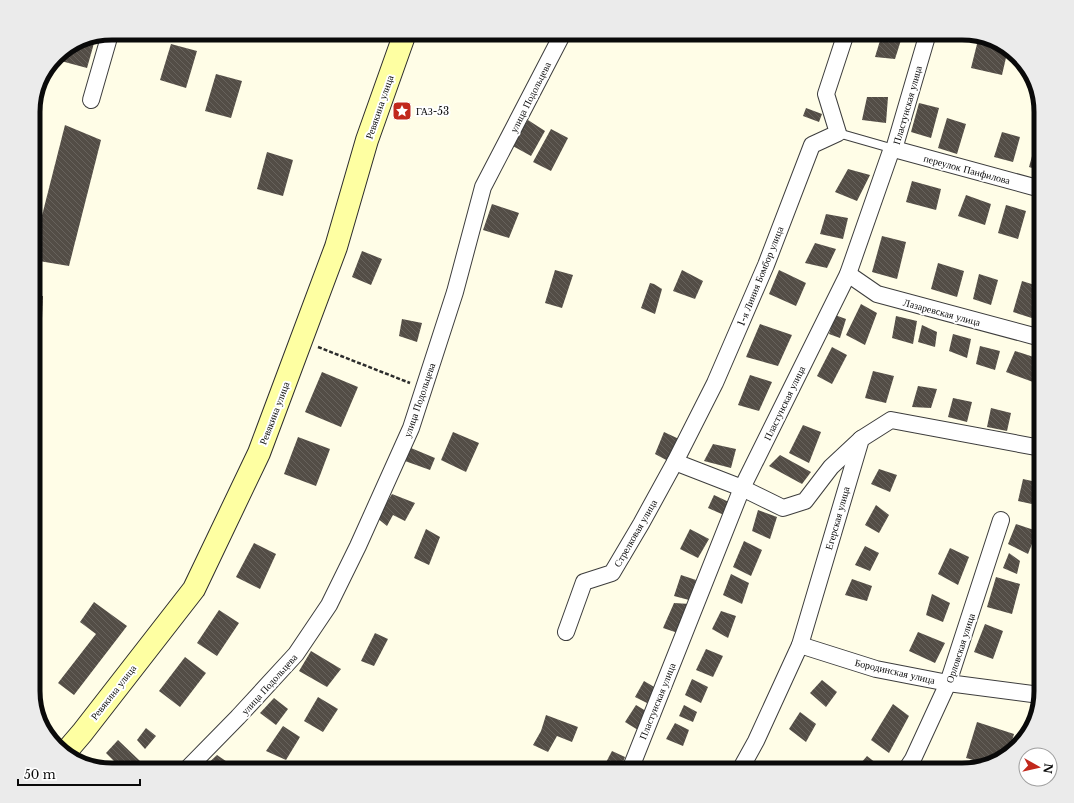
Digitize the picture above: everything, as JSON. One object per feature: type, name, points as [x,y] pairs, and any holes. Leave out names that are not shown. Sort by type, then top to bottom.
[{"type":"main road","name":"Ревякина улица","points":[[69,748],[194,589],[259,454],[336,247],[368,140],[403,40]]},
{"type":"street","points":[[91,100],[108,40]]},
{"type":"street","name":"улица Подольцева","points":[[193,763],[238,718],[296,654],[329,605],[358,546],[411,428],[455,292],[483,187],[559,40]]},
{"type":"street","points":[[838,133],[826,94],[844,40]]},
{"type":"street","name":"Пластунская улица","points":[[633,763],[742,488],[848,274],[891,151],[894,149],[926,40]]},
{"type":"street","name":"1-я Линия Бомбор улица","points":[[675,462],[715,383],[763,272],[812,145],[838,133]]},
{"type":"street","name":"переулок Панфилова","points":[[894,149],[1034,187]]},
{"type":"street","name":"Лазаревская улица","points":[[848,274],[877,294],[1034,336]]},
{"type":"street","points":[[675,462],[742,488],[782,508],[805,501],[831,467],[861,439],[891,420],[1034,447]]},
{"type":"street","name":"Егерская улица","points":[[744,763],[756,741],[800,645],[861,439]]},
{"type":"street","name":"Стрелковая улица","points":[[566,632],[584,582],[612,573],[675,462]]},
{"type":"street","name":"Орловская улица","points":[[910,763],[948,683],[1001,520]]},
{"type":"street","name":"Бородинская улица","points":[[800,645],[876,669],[948,683],[1034,694]]},
{"type":"lane","points":[[838,133],[894,149]]},
{"type":"path","points":[[315,346],[424,388]]},
{"type":"building","points":[[880,40],[901,40],[895,59],[875,57]]},
{"type":"building","points":[[94,42],[87,68],[61,61],[72,52]]},
{"type":"building","points":[[978,42],[994,47],[1007,55],[1002,75],[971,68]]},
{"type":"building","points":[[171,44],[197,51],[186,88],[160,80]]},
{"type":"building","points":[[216,74],[242,81],[231,118],[205,111]]},
{"type":"building","points":[[867,97],[888,97],[886,123],[862,120]]},
{"type":"building","points":[[919,103],[939,108],[931,138],[911,132]]},
{"type":"building","points":[[806,108],[822,114],[819,122],[803,116]]},
{"type":"building","points":[[947,118],[966,124],[957,154],[938,148]]},
{"type":"building","points":[[528,120],[545,131],[531,156],[511,145]]},
{"type":"building","points":[[65,125],[101,140],[69,266],[40,261],[40,223]]},
{"type":"building","points":[[551,129],[568,138],[551,171],[533,162]]},
{"type":"building","points":[[1002,132],[1020,137],[1013,162],[994,157]]},
{"type":"building","points":[[1034,149],[1034,169],[1029,167]]},
{"type":"building","points":[[267,152],[293,160],[283,196],[257,189]]},
{"type":"building","points":[[848,169],[870,175],[857,201],[835,192]]},
{"type":"building","points":[[912,181],[941,189],[936,210],[906,202]]},
{"type":"building","points":[[966,195],[991,204],[985,225],[958,216]]},
{"type":"building","points":[[492,204],[519,213],[509,238],[483,230]]},
{"type":"building","points":[[1006,205],[1026,211],[1018,239],[998,233]]},
{"type":"building","points":[[826,214],[848,218],[843,239],[820,234]]},
{"type":"building","points":[[882,236],[906,242],[897,279],[872,272]]},
{"type":"building","points":[[815,243],[836,249],[827,268],[805,263]]},
{"type":"building","points":[[362,251],[382,259],[371,285],[352,277]]},
{"type":"building","points":[[938,263],[964,271],[957,297],[931,289]]},
{"type":"building","points":[[555,270],[573,275],[562,308],[545,303]]},
{"type":"building","points":[[682,270],[703,281],[695,299],[673,291]]},
{"type":"building","points":[[779,270],[806,283],[796,306],[769,294]]},
{"type":"building","points":[[979,274],[998,280],[991,305],[973,299]]},
{"type":"building","points":[[1022,281],[1034,285],[1034,319],[1013,312]]},
{"type":"building","points":[[650,283],[662,289],[655,314],[641,308]]},
{"type":"building","points":[[40,296],[43,296],[40,362]]},
{"type":"building","points":[[861,304],[877,313],[865,345],[846,335]]},
{"type":"building","points":[[835,315],[846,319],[840,338],[829,334]]},
{"type":"building","points":[[896,316],[917,321],[913,344],[892,338]]},
{"type":"building","points":[[402,319],[422,323],[417,342],[399,336]]},
{"type":"building","points":[[760,324],[792,335],[778,366],[746,357]]},
{"type":"building","points":[[922,325],[937,332],[935,347],[918,342]]},
{"type":"building","points":[[953,334],[971,339],[967,358],[949,351]]},
{"type":"building","points":[[980,346],[1000,351],[995,370],[976,364]]},
{"type":"building","points":[[832,347],[847,355],[832,384],[817,376]]},
{"type":"building","points":[[1015,351],[1034,357],[1033,382],[1006,372]]},
{"type":"building","points":[[873,371],[894,376],[886,403],[865,398]]},
{"type":"building","points":[[322,372],[358,387],[341,427],[305,412]]},
{"type":"building","points":[[750,375],[772,382],[759,411],[738,405]]},
{"type":"building","points":[[918,386],[937,389],[931,408],[912,407]]},
{"type":"building","points":[[953,398],[972,402],[967,422],[948,417]]},
{"type":"building","points":[[991,408],[1011,413],[1007,431],[987,427]]},
{"type":"building","points":[[803,425],[821,432],[809,463],[789,453]]},
{"type":"building","points":[[453,432],[479,443],[466,472],[441,460]]},
{"type":"building","points":[[664,432],[679,439],[670,462],[655,454]]},
{"type":"building","points":[[298,437],[330,449],[316,486],[284,474]]},
{"type":"building","points":[[713,444],[736,449],[731,468],[704,461]]},
{"type":"building","points":[[411,448],[435,458],[430,470],[405,461]]},
{"type":"building","points":[[780,455],[811,472],[802,484],[769,466]]},
{"type":"building","points":[[879,469],[897,475],[890,492],[871,484]]},
{"type":"building","points":[[1023,479],[1034,481],[1034,504],[1018,501]]},
{"type":"building","points":[[392,494],[415,503],[405,521],[393,515],[387,526],[377,518]]},
{"type":"building","points":[[714,495],[731,503],[724,515],[708,508]]},
{"type":"building","points":[[876,505],[889,515],[879,533],[865,525]]},
{"type":"building","points":[[758,510],[777,517],[770,539],[752,531]]},
{"type":"building","points":[[1016,524],[1034,530],[1034,539],[1028,554],[1008,544]]},
{"type":"building","points":[[426,529],[440,537],[429,565],[414,558]]},
{"type":"building","points":[[690,529],[709,539],[698,558],[680,549]]},
{"type":"building","points":[[744,541],[762,550],[751,576],[733,567]]},
{"type":"building","points":[[254,543],[276,554],[260,589],[236,577]]},
{"type":"building","points":[[865,546],[879,553],[870,571],[855,565]]},
{"type":"building","points":[[950,548],[969,557],[958,585],[938,574]]},
{"type":"building","points":[[1009,553],[1020,561],[1017,574],[1003,568]]},
{"type":"building","points":[[731,574],[749,583],[742,604],[723,595]]},
{"type":"building","points":[[681,575],[696,580],[689,600],[674,596]]},
{"type":"building","points":[[996,577],[1020,584],[1012,614],[987,607]]},
{"type":"building","points":[[852,579],[872,586],[867,601],[845,595]]},
{"type":"building","points":[[932,594],[950,603],[943,622],[926,615]]},
{"type":"building","points":[[94,602],[127,626],[74,695],[58,683],[96,634],[80,622]]},
{"type":"building","points":[[674,603],[690,604],[678,633],[663,628]]},
{"type":"building","points":[[219,610],[239,623],[217,656],[197,643]]},
{"type":"building","points":[[721,611],[736,616],[728,638],[712,629]]},
{"type":"building","points":[[985,624],[1003,631],[993,659],[974,652]]},
{"type":"building","points":[[918,632],[945,643],[935,663],[909,651]]},
{"type":"building","points":[[375,633],[388,639],[374,666],[361,661]]},
{"type":"building","points":[[706,649],[723,656],[713,677],[696,670]]},
{"type":"building","points":[[311,651],[341,669],[327,687],[299,671]]},
{"type":"building","points":[[185,657],[206,673],[180,707],[159,691]]},
{"type":"building","points":[[692,679],[708,687],[701,703],[685,695]]},
{"type":"building","points":[[822,680],[837,692],[826,707],[810,693]]},
{"type":"building","points":[[644,681],[656,688],[649,704],[635,697]]},
{"type":"building","points":[[318,697],[338,709],[323,732],[304,721]]},
{"type":"building","points":[[274,698],[288,709],[276,725],[260,713]]},
{"type":"building","points":[[893,704],[909,716],[889,753],[871,740]]},
{"type":"building","points":[[636,705],[646,711],[638,730],[625,722]]},
{"type":"building","points":[[684,705],[697,712],[693,722],[679,716]]},
{"type":"building","points":[[800,712],[816,724],[806,742],[789,729]]},
{"type":"building","points":[[546,715],[578,727],[572,742],[557,736],[548,752],[533,745],[541,731]]},
{"type":"building","points":[[977,722],[1014,734],[1011,744],[994,756],[978,761],[966,758]]},
{"type":"building","points":[[675,723],[689,730],[683,746],[666,739]]},
{"type":"building","points":[[283,726],[300,737],[286,760],[266,751]]},
{"type":"building","points":[[146,728],[156,736],[145,749],[137,740]]},
{"type":"building","points":[[118,740],[141,762],[116,763],[106,753]]},
{"type":"building","points":[[612,751],[625,757],[623,763],[606,763]]},
{"type":"building","points":[[217,755],[229,763],[208,763]]},
{"type":"building","points":[[867,756],[876,763],[861,763]]},
{"type":"place","name":"ГАЗ-53","points":[[402,111]]}]
